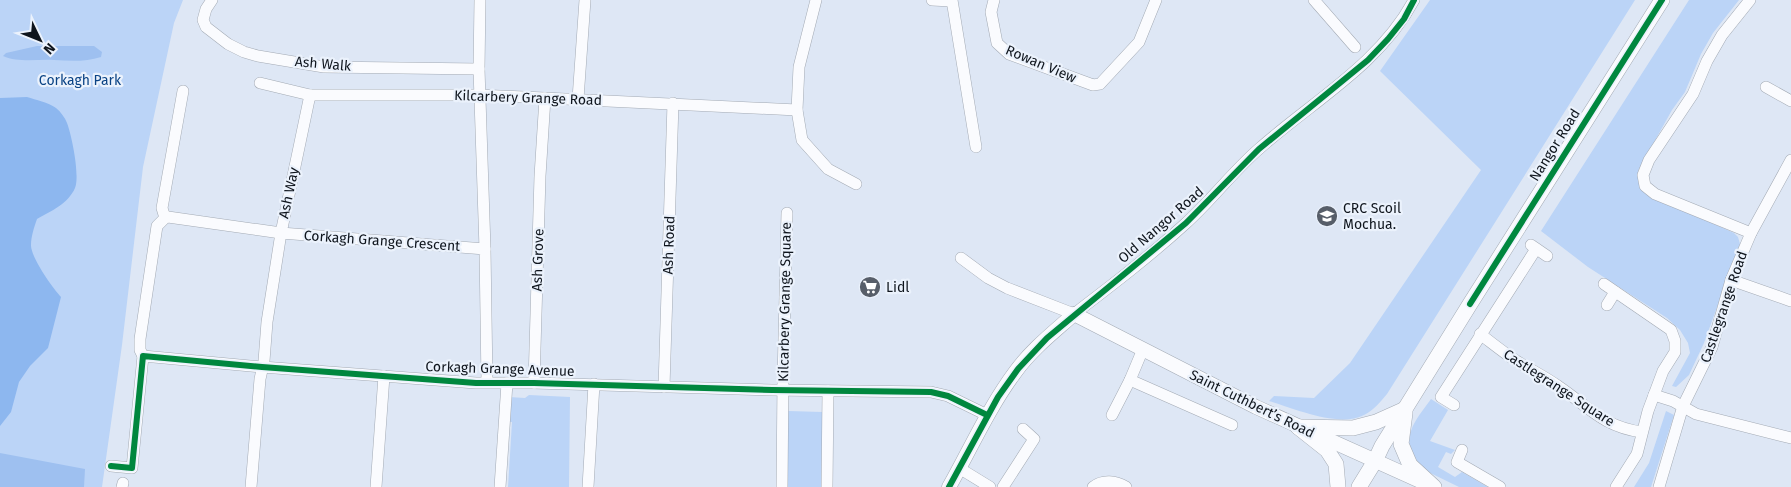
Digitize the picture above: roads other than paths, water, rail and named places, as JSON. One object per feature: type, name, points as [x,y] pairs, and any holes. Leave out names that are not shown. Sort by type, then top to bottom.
[{"type":"main road","name":"Nangor Road","points":[[1359,487],[1382,446],[1475,296],[1662,0]]},
{"type":"main road","points":[[1298,427],[1353,428],[1376,422],[1406,409],[1402,444],[1410,465],[1434,487]]},
{"type":"main road","points":[[1298,427],[1327,450],[1336,464],[1338,487]]},
{"type":"street","name":"Ash Walk","points":[[212,0],[206,9],[203,20],[206,27],[228,44],[258,56],[324,67],[479,70]]},
{"type":"street","points":[[480,0],[479,70],[487,382]]},
{"type":"street","points":[[578,99],[585,0]]},
{"type":"street","points":[[816,0],[799,67],[797,110],[802,140],[828,169],[856,184]]},
{"type":"street","points":[[932,0],[951,1],[976,147]]},
{"type":"street","name":"Rowan View","points":[[994,0],[991,12],[997,43],[1001,48],[1009,54],[1093,85],[1100,84],[1139,42],[1156,0]]},
{"type":"street","points":[[1314,0],[1355,47]]},
{"type":"street","name":"Old Nangor Road","points":[[949,487],[987,415],[1018,369],[1047,338],[1186,224],[1259,149],[1368,60],[1388,40],[1404,19],[1414,0]]},
{"type":"street","points":[[1750,0],[1722,35],[1707,61],[1693,94],[1649,160],[1642,175],[1645,186],[1655,194],[1751,233]]},
{"type":"street","name":"Kilcarbery Grange Road","points":[[260,83],[310,96],[480,95],[797,110]]},
{"type":"street","points":[[1766,87],[1791,101]]},
{"type":"street","points":[[111,466],[132,468],[143,356],[140,350],[140,339],[157,226],[164,218],[162,208],[183,91]]},
{"type":"street","name":"Ash Way","points":[[164,218],[168,217],[281,233],[310,96]]},
{"type":"street","name":"Ash Grove","points":[[534,383],[545,98]]},
{"type":"street","name":"Ash Road","points":[[664,387],[673,103]]},
{"type":"street","name":"Castlegrange Road","points":[[1659,487],[1683,406],[1712,347],[1731,280],[1751,233],[1791,160]]},
{"type":"street","name":"Kilcarbery Grange Square","points":[[782,487],[787,213]]},
{"type":"street","points":[[251,487],[260,379],[281,233]]},
{"type":"street","name":"Corkagh Grange Crescent","points":[[281,233],[485,249]]},
{"type":"street","points":[[1454,405],[1441,397],[1534,247],[1547,256]]},
{"type":"street","points":[[961,258],[988,278],[1007,288],[1074,314]]},
{"type":"street","points":[[1731,280],[1791,301]]},
{"type":"street","points":[[1604,284],[1671,330],[1675,341],[1675,352],[1663,371],[1654,395],[1637,454],[1616,487]]},
{"type":"street","points":[[1607,305],[1615,292]]},
{"type":"street","name":"Saint Cuthbert’s Road","points":[[1074,314],[1256,407],[1434,487]]},
{"type":"street","name":"Castlegrange Square","points":[[1480,334],[1514,359],[1559,386],[1589,411],[1614,425],[1642,432]]},
{"type":"street","points":[[1112,415],[1143,349]]},
{"type":"street","name":"Corkagh Grange Avenue","points":[[143,356],[476,383],[594,384],[940,393],[987,415]]},
{"type":"street","points":[[376,487],[384,376]]},
{"type":"street","points":[[1130,380],[1232,425]]},
{"type":"street","points":[[500,487],[507,383]]},
{"type":"street","points":[[588,487],[594,384]]},
{"type":"street","points":[[827,487],[828,391]]},
{"type":"street","points":[[1654,395],[1673,400],[1696,414],[1791,438]]},
{"type":"street","points":[[1003,487],[1034,439],[1023,429]]},
{"type":"street","points":[[1462,450],[1457,462],[1500,487]]},
{"type":"street","points":[[959,468],[990,487]]},
{"type":"street","points":[[1095,486],[1107,481],[1120,483],[1126,487]]},
{"type":"place","name":"CRC Scoil Mochua.","points":[[1327,216]]},
{"type":"place","name":"Lidl","points":[[870,287]]},
{"type":"park label","name":"Corkagh Park","points":[[80,80]]}]
